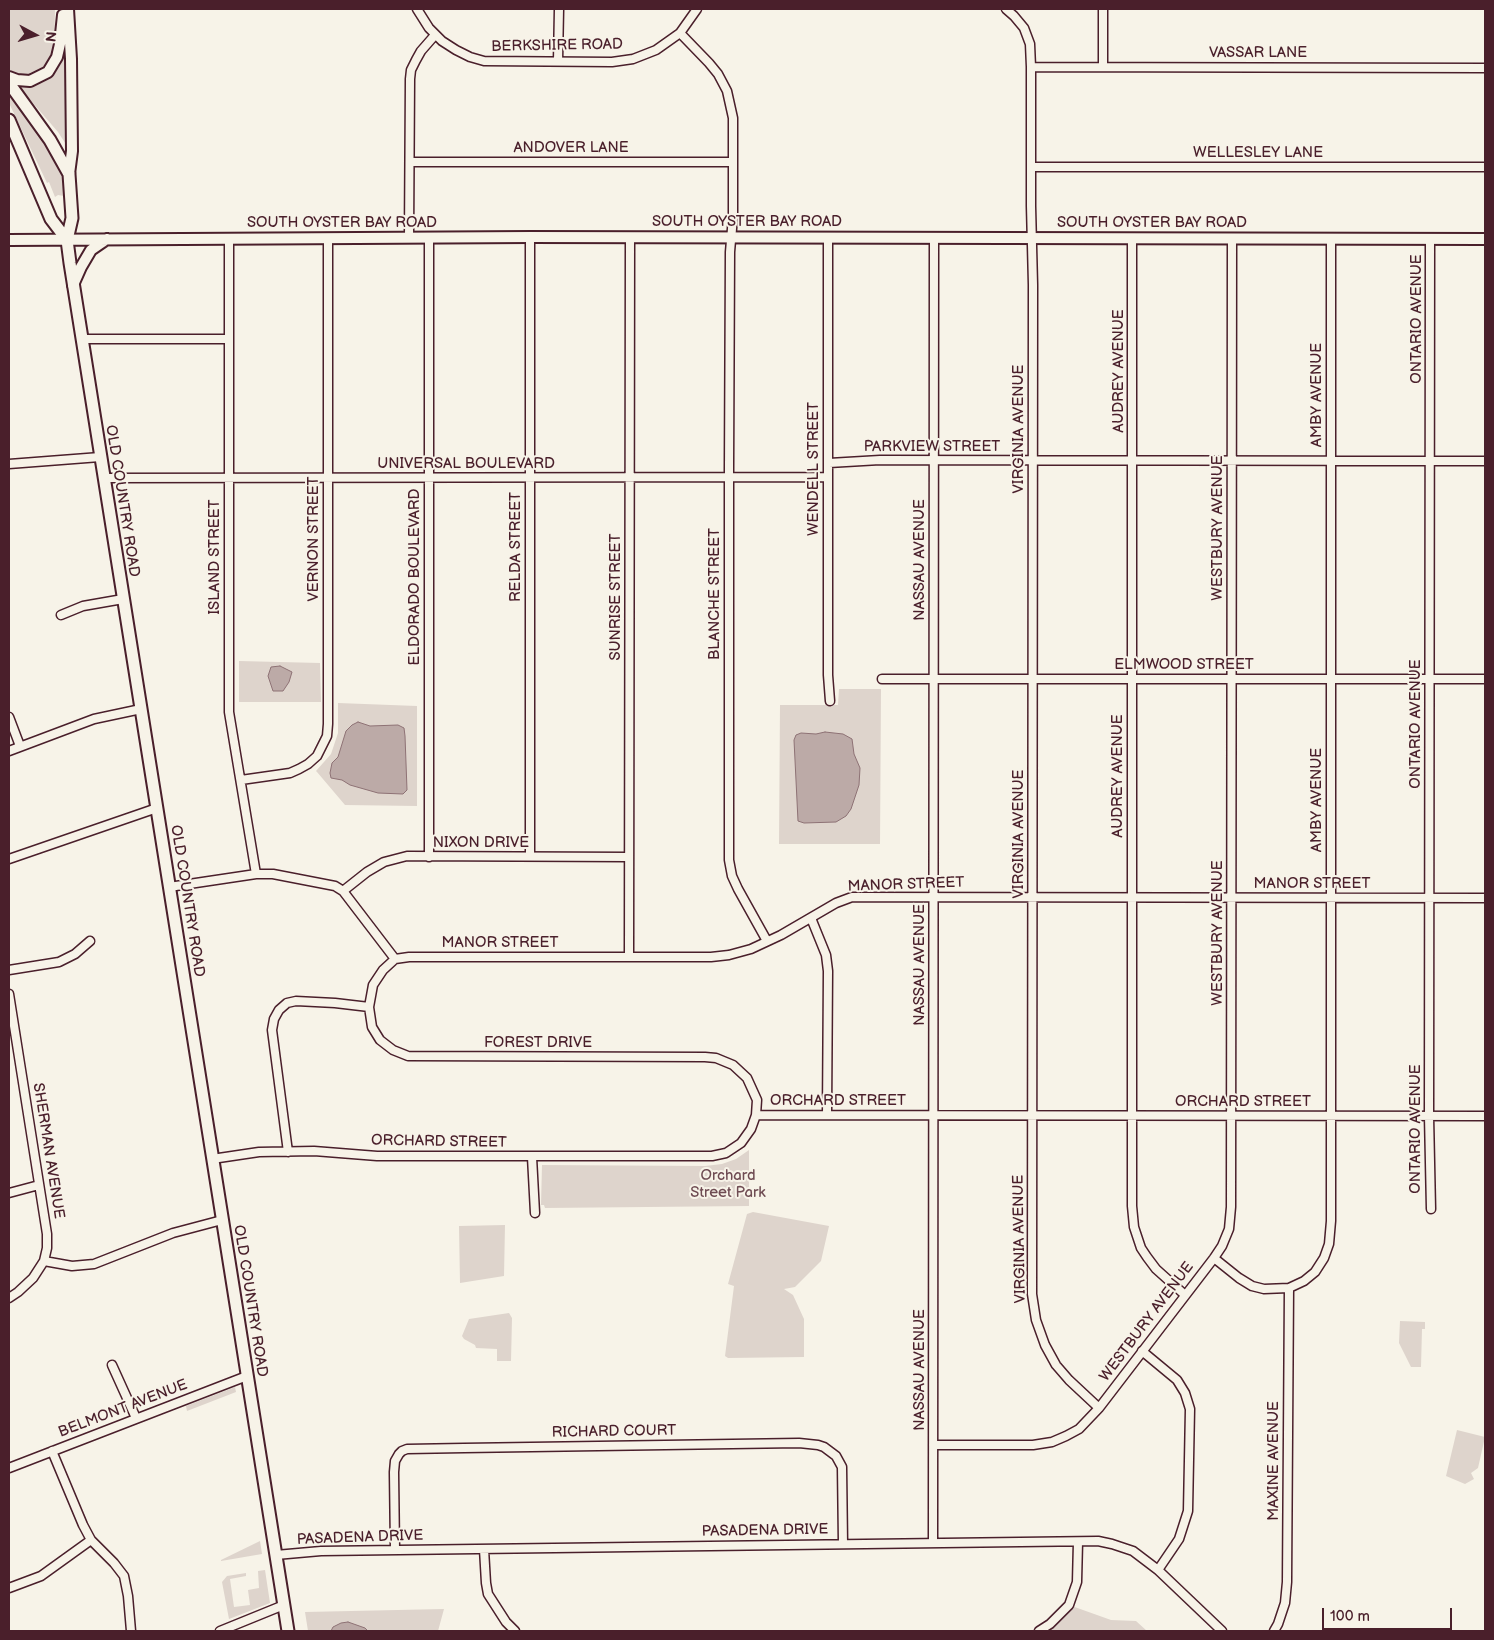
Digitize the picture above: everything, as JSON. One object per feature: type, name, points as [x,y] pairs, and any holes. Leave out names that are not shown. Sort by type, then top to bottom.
[{"type":"main road","points":[[9,77],[30,81],[42,76],[52,68],[60,44],[64,9]]},
{"type":"main road","points":[[68,9],[71,59],[72,150],[69,174]]},
{"type":"main road","points":[[9,83],[50,140],[69,174]]},
{"type":"main road","points":[[9,120],[51,219],[68,240]]},
{"type":"main road","name":"OLD COUNTRY ROAD","points":[[69,174],[72,218],[68,240],[73,285],[288,1631]]},
{"type":"main road","name":"SOUTH OYSTER BAY ROAD","points":[[9,240],[409,237],[1485,239]]},
{"type":"main road","points":[[73,285],[81,266],[91,250],[107,239]]},
{"type":"street","name":"BERKSHIRE ROAD","points":[[417,9],[435,35],[456,50],[484,61],[612,62],[633,59],[656,50],[680,33],[697,9]]},
{"type":"street","points":[[558,9],[558,61]]},
{"type":"street","name":"VIRGINIA AVENUE","points":[[1006,9],[1024,28],[1030,44],[1031,67],[1034,285],[1032,1294],[1036,1320],[1045,1345],[1056,1365],[1099,1408]]},
{"type":"street","points":[[1103,9],[1103,67]]},
{"type":"street","name":"BLANCHE STREET","points":[[680,33],[710,63],[718,74],[727,91],[732,118],[733,217],[731,237],[729,478],[729,860],[732,876],[738,889],[767,941]]},
{"type":"street","points":[[409,237],[409,98],[411,70],[421,51],[435,35]]},
{"type":"street","name":"VASSAR LANE","points":[[1031,67],[1485,68]]},
{"type":"street","name":"ANDOVER LANE","points":[[410,162],[733,162]]},
{"type":"street","name":"WELLESLEY LANE","points":[[1031,167],[1485,167]]},
{"type":"street","name":"RELDA STREET","points":[[530,237],[530,856]]},
{"type":"street","name":"SUNRISE STREET","points":[[629,957],[630,237]]},
{"type":"street","name":"WENDELL STREET","points":[[828,237],[828,675],[830,701]]},
{"type":"street","name":"ISLAND STREET","points":[[228,238],[229,712],[256,874]]},
{"type":"street","name":"VERNON STREET","points":[[241,780],[290,773],[299,769],[317,756],[327,736],[328,238]]},
{"type":"street","name":"ELDORADO BOULEVARD","points":[[429,238],[429,857]]},
{"type":"street","name":"NASSAU AVENUE","points":[[933,1543],[934,238]]},
{"type":"street","name":"AUDREY AVENUE","points":[[1132,238],[1132,1206],[1134,1227],[1147,1257],[1156,1269],[1185,1295]]},
{"type":"street","name":"WESTBURY AVENUE","points":[[933,1444],[1032,1445],[1052,1442],[1079,1429],[1099,1408],[1214,1258],[1222,1246],[1229,1229],[1231,1214],[1232,238]]},
{"type":"street","name":"AMBY AVENUE","points":[[1214,1258],[1252,1286],[1264,1289],[1290,1288],[1304,1281],[1315,1272],[1324,1258],[1329,1244],[1331,1221],[1331,238]]},
{"type":"street","name":"ONTARIO AVENUE","points":[[1430,238],[1431,1209]]},
{"type":"street","points":[[82,339],[228,339]]},
{"type":"street","points":[[9,464],[100,457]]},
{"type":"street","name":"PARKVIEW STREET","points":[[829,463],[880,460],[1485,461]]},
{"type":"street","name":"UNIVERSAL BOULEVARD","points":[[104,478],[828,477]]},
{"type":"street","points":[[61,615],[83,606],[123,599]]},
{"type":"street","name":"ELMWOOD STREET","points":[[882,679],[1485,680]]},
{"type":"street","points":[[9,751],[94,719],[141,709]]},
{"type":"street","points":[[9,717],[20,746]]},
{"type":"street","points":[[9,859],[157,808]]},
{"type":"street","name":"NIXON DRIVE","points":[[343,891],[367,872],[384,862],[407,856],[629,857]]},
{"type":"street","points":[[169,887],[256,874],[272,874],[326,883],[343,891],[395,959]]},
{"type":"street","name":"MANOR STREET","points":[[395,959],[409,957],[711,957],[744,951],[811,918],[836,902],[852,897],[1485,898]]},
{"type":"street","points":[[811,918],[826,955],[828,971],[827,1115]]},
{"type":"street","points":[[9,970],[59,962],[75,954],[90,941]]},
{"type":"street","name":"FOREST DRIVE","points":[[395,959],[383,970],[373,985],[369,1007],[372,1027],[380,1040],[393,1050],[408,1056],[716,1058],[733,1065],[747,1078],[756,1100],[756,1115]]},
{"type":"street","name":"SHERMAN AVENUE","points":[[9,994],[47,1234],[47,1248],[44,1261],[33,1278],[9,1298]]},
{"type":"street","points":[[288,1152],[272,1030],[274,1019],[279,1010],[287,1003],[296,1001],[369,1007]]},
{"type":"street","name":"ORCHARD STREET","points":[[212,1158],[259,1152],[314,1151],[377,1156],[712,1156],[726,1153],[741,1143],[751,1129],[756,1115],[1485,1116]]},
{"type":"street","points":[[532,1157],[535,1213]]},
{"type":"street","points":[[9,1193],[39,1185]]},
{"type":"street","points":[[44,1261],[72,1266],[94,1264],[173,1233],[222,1220]]},
{"type":"street","name":"MAXINE AVENUE","points":[[1274,1631],[1285,1603],[1287,1582],[1290,1288]]},
{"type":"street","points":[[1142,1352],[1177,1380],[1185,1393],[1190,1409],[1188,1511],[1179,1539],[1158,1570]]},
{"type":"street","points":[[112,1365],[136,1418]]},
{"type":"street","name":"BELMONT AVENUE","points":[[9,1468],[247,1376]]},
{"type":"street","name":"RICHARD COURT","points":[[395,1550],[394,1472],[395,1461],[399,1454],[407,1449],[464,1448],[818,1445],[836,1456],[842,1467],[843,1544]]},
{"type":"street","points":[[52,1450],[69,1494],[91,1540],[124,1576],[131,1631]]},
{"type":"street","points":[[9,1588],[40,1576],[91,1540]]},
{"type":"street","name":"PASADENA DRIVE","points":[[276,1554],[321,1550],[1098,1541],[1133,1551],[1158,1570],[1222,1631]]},
{"type":"street","points":[[1039,1631],[1050,1624],[1069,1605],[1077,1582],[1078,1542]]},
{"type":"street","points":[[484,1549],[488,1594],[512,1630]]},
{"type":"street","points":[[220,1631],[284,1605]]},
{"type":"green space","points":[[9,9],[55,9],[54,57],[48,66],[39,73],[27,76],[15,75],[9,69]]},
{"type":"green space","points":[[65,51],[68,51],[69,149],[58,132],[19,87],[20,85],[38,83],[52,77],[61,64]]},
{"type":"green space","points":[[9,90],[43,133],[60,165],[64,180],[62,180],[64,196],[58,195],[55,197],[49,182],[47,183],[9,103]]},
{"type":"green space","points":[[239,661],[320,663],[321,702],[239,702]]},
{"type":"green space","points":[[839,689],[881,689],[880,844],[779,844],[780,705],[838,705]]},
{"type":"green space","points":[[338,703],[417,706],[417,806],[345,805],[316,771],[331,754],[338,733]]},
{"type":"green space","name":"Orchard Street Park","points":[[749,1150],[749,1206],[545,1208],[544,1205],[541,1205],[542,1165],[705,1166],[722,1164],[736,1159]]},
{"type":"green space","points":[[753,1212],[829,1226],[821,1261],[795,1287],[784,1289],[793,1295],[804,1319],[804,1357],[728,1358],[725,1356],[734,1286],[728,1284],[747,1214]]},
{"type":"green space","points":[[505,1225],[504,1276],[460,1283],[459,1226]]},
{"type":"green space","points":[[509,1313],[512,1318],[511,1361],[497,1361],[497,1349],[476,1348],[475,1345],[462,1336],[469,1319]]},
{"type":"green space","points":[[1400,1321],[1425,1322],[1425,1329],[1422,1329],[1421,1367],[1411,1367],[1399,1343]]},
{"type":"green space","points":[[235,1387],[236,1392],[187,1411],[186,1406]]},
{"type":"green space","points":[[1457,1430],[1485,1437],[1478,1468],[1471,1473],[1474,1479],[1465,1484],[1446,1476]]},
{"type":"green space","points":[[260,1541],[262,1554],[221,1561],[221,1560]]},
{"type":"green space","points":[[265,1570],[270,1603],[229,1619],[222,1582],[227,1576],[246,1573],[246,1576],[230,1579],[234,1607],[250,1605],[248,1590],[259,1588],[258,1571]]},
{"type":"green space","points":[[1069,1605],[1111,1620],[1136,1621],[1147,1631],[1037,1631]]},
{"type":"green space","points":[[444,1609],[438,1631],[308,1631],[305,1612]]},
{"type":"shaded area","points":[[280,666],[292,672],[289,682],[283,691],[273,691],[268,676],[271,667]]},
{"type":"shaded area","points":[[358,722],[370,726],[398,725],[404,728],[407,790],[403,794],[378,793],[331,778],[332,763],[338,757],[346,731]]},
{"type":"shaded area","points":[[825,732],[843,734],[852,739],[854,754],[860,768],[859,785],[851,809],[846,816],[836,822],[804,823],[798,821],[794,740],[796,735],[801,733],[816,734]]},
{"type":"shaded area","points":[[348,1622],[365,1628],[368,1631],[331,1631],[333,1627]]}]
